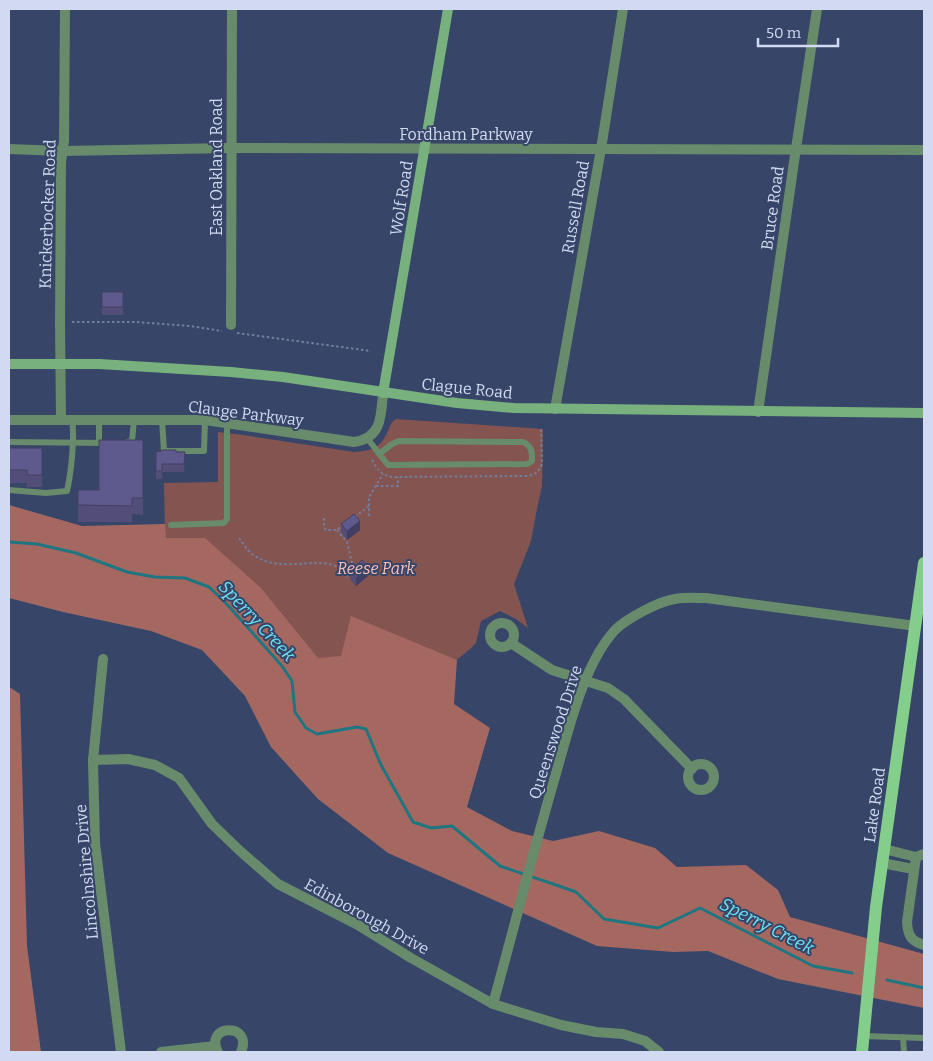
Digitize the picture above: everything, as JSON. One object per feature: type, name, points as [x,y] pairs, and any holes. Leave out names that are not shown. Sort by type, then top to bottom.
[{"type":"main road","name":"Wolf Road","points":[[383,393],[448,9]]},
{"type":"main road","name":"Clague Road","points":[[9,364],[99,364],[231,372],[275,376],[457,403],[514,408],[924,413]]},
{"type":"main road","name":"Lake Road","points":[[862,1052],[876,908],[924,563]]},
{"type":"street","name":"Knickerbocker Road","points":[[61,420],[61,162],[64,141],[65,9]]},
{"type":"street","name":"East Oakland Road","points":[[228,330],[232,9]]},
{"type":"street","name":"Russell Road","points":[[555,410],[601,149],[623,9]]},
{"type":"street","name":"Bruce Road","points":[[758,412],[817,9]]},
{"type":"street","name":"Fordham Parkway","points":[[9,150],[231,148],[924,150]]},
{"type":"street","points":[[367,438],[379,426],[383,393]]},
{"type":"street","name":"Clauge Parkway","points":[[9,420],[205,420],[354,442],[367,438]]},
{"type":"street","name":"Queenswood Drive","points":[[492,1004],[570,724],[585,682],[599,652],[616,629],[646,609],[674,599],[706,598],[916,626]]},
{"type":"street","points":[[511,643],[552,670],[608,688],[624,699],[638,711],[692,769]]},
{"type":"street","name":"Lincolnshire Drive","points":[[103,659],[93,760],[95,843],[121,1052]]},
{"type":"street","name":"Edinborough Drive","points":[[93,760],[128,758],[156,765],[179,778],[212,824],[278,884],[358,925],[411,958],[492,1004],[561,1025],[638,1038],[646,1041],[659,1052]]},
{"type":"street","points":[[884,849],[920,856],[913,869],[907,922],[908,932],[914,942],[924,946]]},
{"type":"street","points":[[882,863],[913,869]]},
{"type":"street","points":[[161,1052],[216,1049],[216,1037],[223,1031],[232,1030],[242,1038],[241,1052]]},
{"type":"lane","points":[[9,490],[67,491],[74,430],[72,420]]},
{"type":"lane","points":[[99,442],[100,420]]},
{"type":"lane","points":[[9,442],[126,443],[132,441],[134,420]]},
{"type":"lane","points":[[162,420],[164,451],[204,451],[205,420]]},
{"type":"lane","points":[[171,525],[224,523],[227,519],[227,423]]},
{"type":"lane","points":[[367,438],[379,454],[388,464],[527,464],[532,461],[532,451],[529,444],[523,442],[399,441],[379,454]]},
{"type":"lane","points":[[863,1036],[924,1038]]},
{"type":"lane","points":[[903,1037],[904,1052]]},
{"type":"path","points":[[72,322],[136,322],[190,326],[371,351]]},
{"type":"path","points":[[369,516],[369,497],[383,474]]},
{"type":"path","points":[[375,486],[398,486],[398,477]]},
{"type":"path","points":[[350,521],[369,506]]},
{"type":"path","points":[[324,518],[326,530],[337,530],[344,526]]},
{"type":"path","points":[[239,538],[260,559],[271,563],[281,565],[323,563],[340,569],[348,576],[357,570],[352,563],[347,542],[337,530]]},
{"type":"green space","name":"Reese Park","points":[[396,419],[543,429],[542,486],[531,541],[514,584],[528,628],[500,611],[481,621],[476,643],[432,680],[390,739],[165,538],[164,483],[218,482],[218,432],[354,452],[370,450],[378,446]]},
{"type":"shaded area","points":[[9,505],[82,526],[165,524],[166,538],[205,538],[260,587],[318,658],[341,656],[351,616],[457,660],[454,704],[490,728],[467,807],[512,831],[553,841],[599,831],[655,848],[677,867],[746,865],[778,890],[790,917],[924,954],[924,1008],[778,979],[708,951],[673,952],[597,946],[388,853],[318,799],[271,747],[245,696],[202,650],[151,631],[9,598]]},
{"type":"shaded area","points":[[9,687],[20,694],[27,946],[41,1052],[9,1052]]},
{"type":"building","points":[[102,292],[123,292],[123,307],[102,307]]},
{"type":"building","points":[[99,440],[143,440],[143,498],[132,498],[132,506],[78,505],[78,490],[99,490]]},
{"type":"building","points":[[9,448],[42,448],[42,475],[27,475],[27,470],[9,470]]},
{"type":"building","points":[[162,450],[185,452],[184,464],[162,464],[162,471],[156,471],[156,452]]},
{"type":"building","points":[[354,514],[360,521],[347,531],[341,524]]},
{"type":"building","points":[[362,560],[368,568],[356,578],[350,571]]},
{"type":"waterway","name":"Sperry Creek","points":[[9,542],[37,544],[76,553],[127,572],[155,577],[185,578],[209,587],[224,601],[282,666],[292,681],[295,712],[306,728],[317,734],[357,727],[366,729],[381,765],[413,822],[431,828],[452,826],[500,866],[576,892],[604,919],[658,928],[700,908],[813,966],[852,973]]},
{"type":"waterway","name":"Sperry Creek","points":[[887,980],[924,988]]}]
